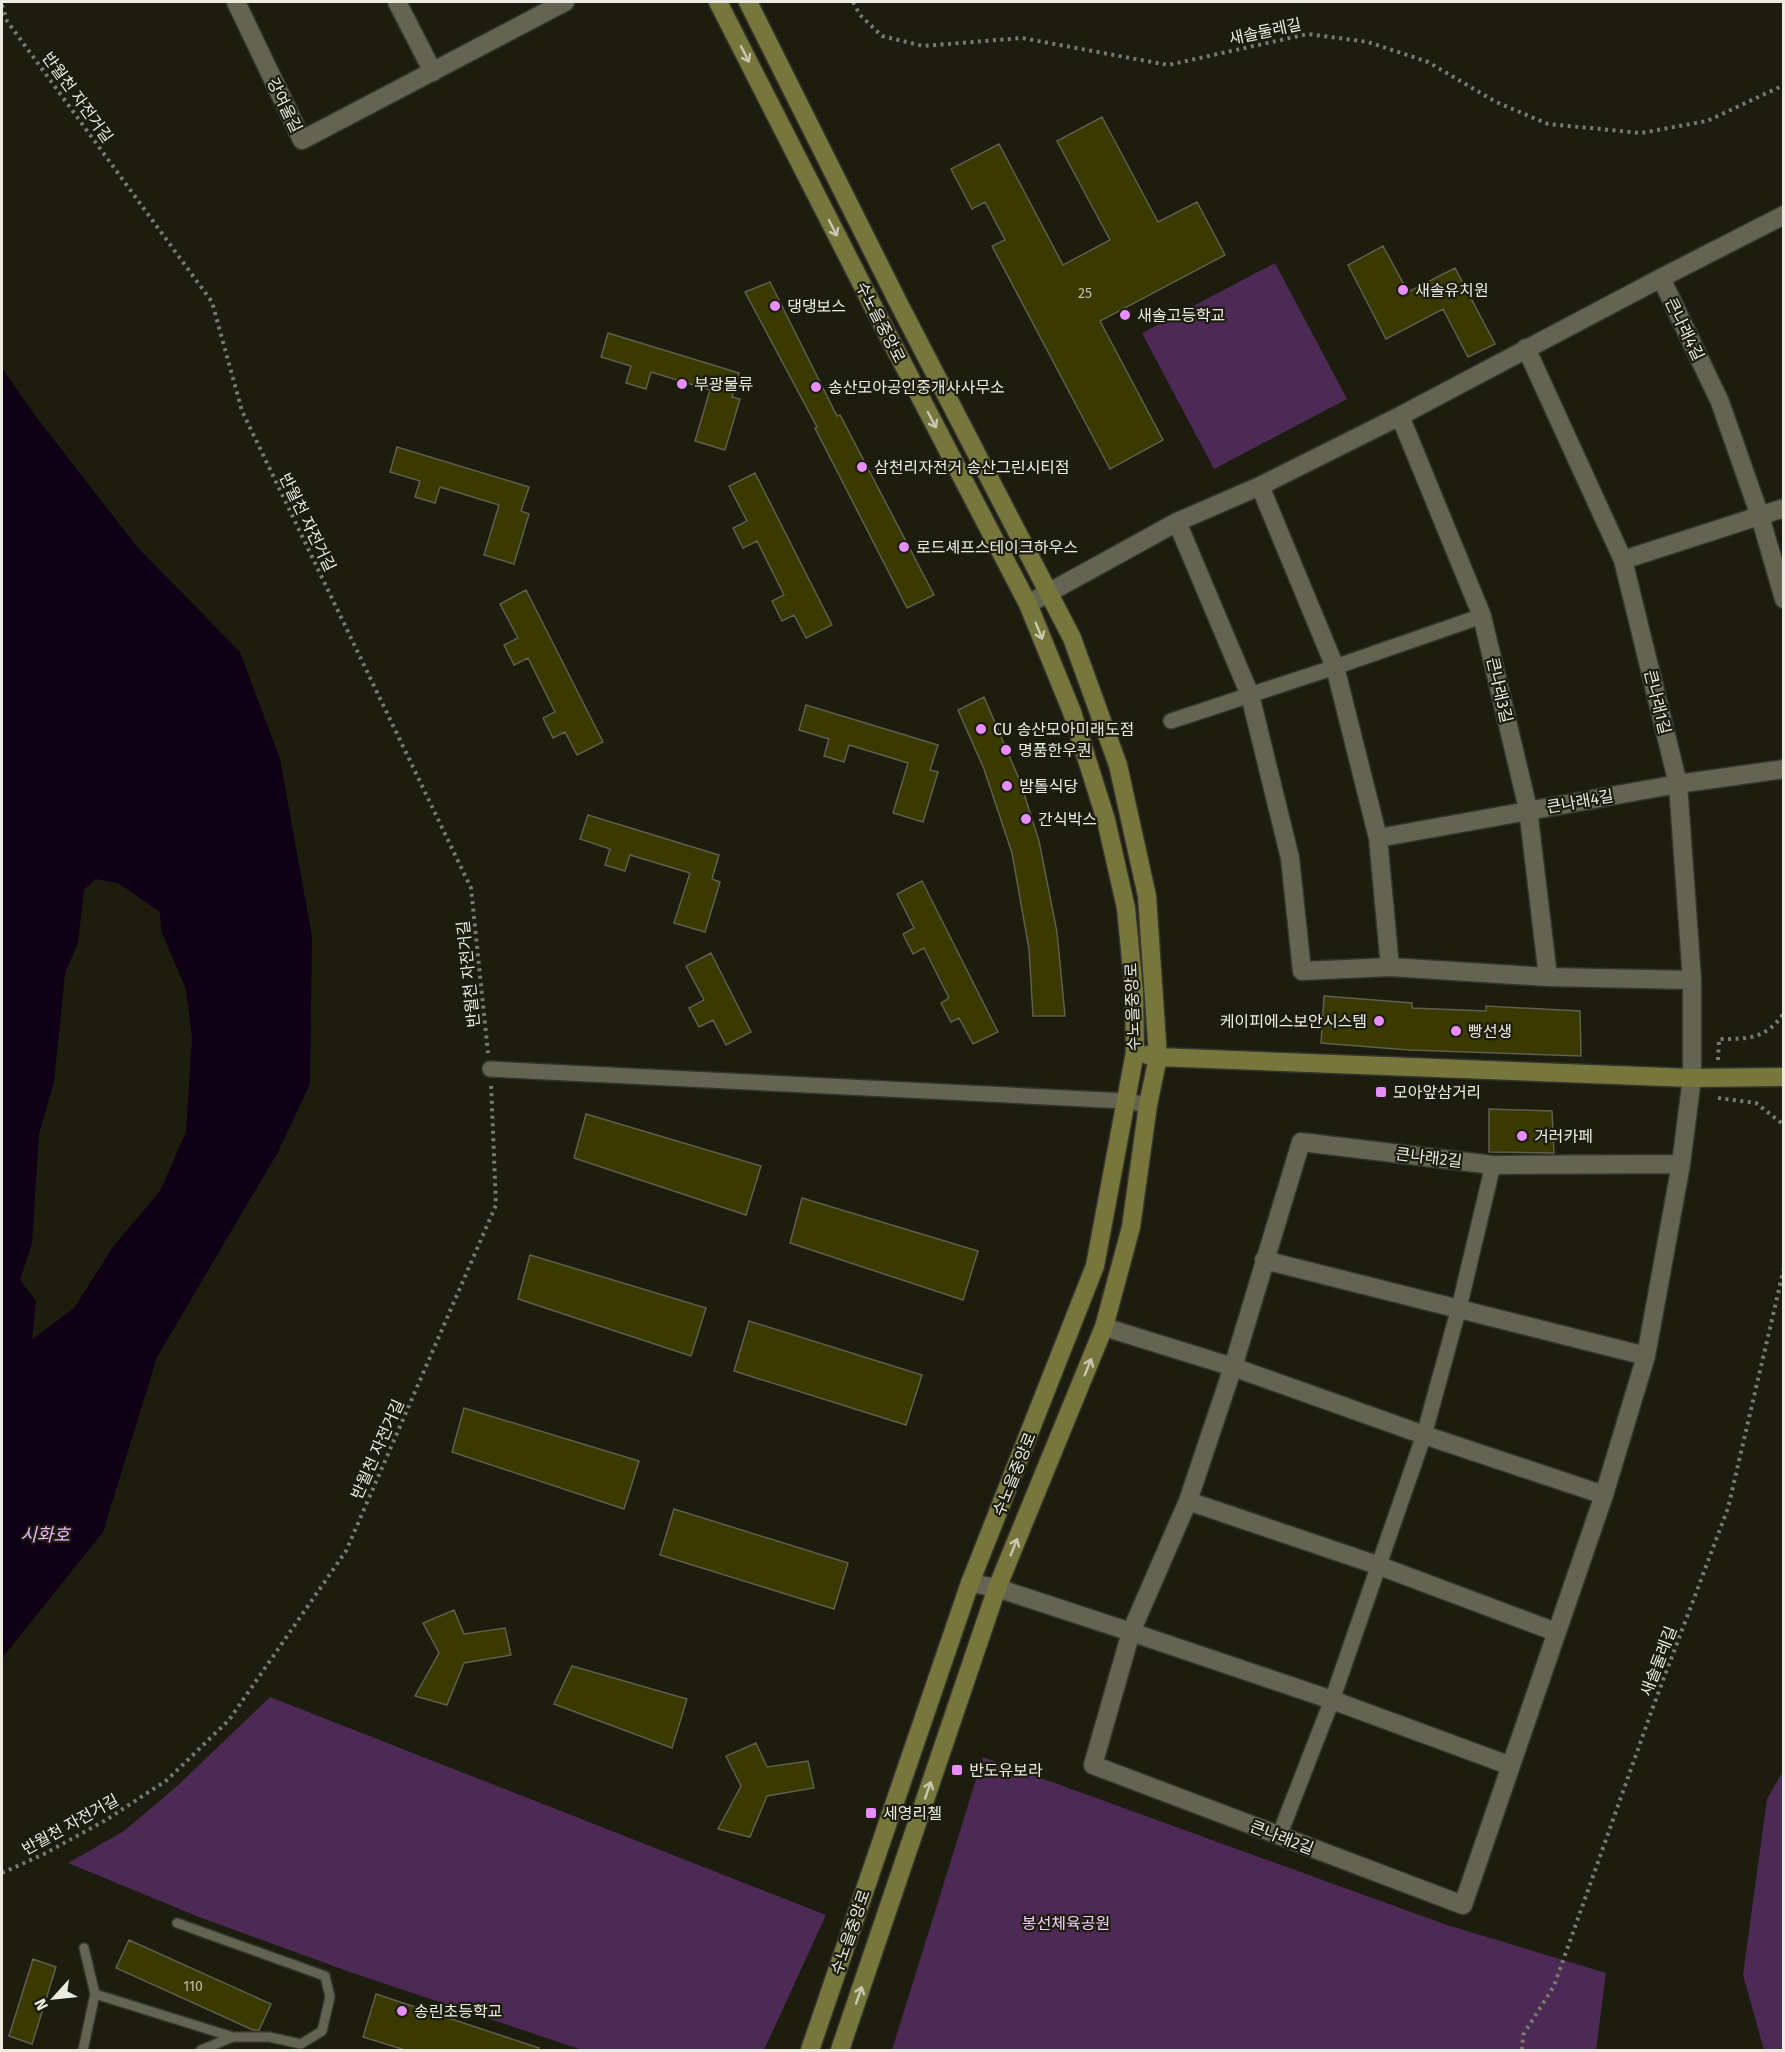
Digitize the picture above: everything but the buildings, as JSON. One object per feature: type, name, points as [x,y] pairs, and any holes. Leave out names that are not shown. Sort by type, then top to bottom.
[{"type":"main road","name":"수노을중앙로","points":[[718,2],[1028,604],[1072,712],[1106,820],[1126,908],[1134,991],[1135,1052],[1095,1266],[970,1583],[810,2050]]},
{"type":"main road","name":"수노을중앙로","points":[[748,2],[903,312],[1072,639],[1118,765],[1146,896],[1158,1057],[1148,1105],[1131,1227],[1104,1327],[997,1588],[840,2050]]},
{"type":"main road","points":[[1135,1052],[1158,1057],[1692,1078],[1784,1077]]},
{"type":"street","name":"강여울길","points":[[236,2],[302,140],[566,2]]},
{"type":"street","points":[[397,2],[433,72]]},
{"type":"street","points":[[1028,604],[1177,522],[1260,486],[1400,416],[1526,348],[1784,215]]},
{"type":"street","name":"큰나래4길","points":[[1660,278],[1720,402],[1760,516],[1784,599]]},
{"type":"street","name":"큰나래1길","points":[[1526,348],[1623,560],[1678,784],[1692,980],[1692,1078]]},
{"type":"street","name":"큰나래3길","points":[[1400,416],[1482,616],[1528,810],[1548,977]]},
{"type":"street","points":[[1260,486],[1335,667],[1378,838],[1390,967]]},
{"type":"street","points":[[1623,560],[1784,508]]},
{"type":"street","points":[[1177,522],[1250,695],[1290,858],[1302,970],[1390,967],[1548,977],[1692,980]]},
{"type":"street","points":[[1170,721],[1482,616]]},
{"type":"street","name":"큰나래4길","points":[[1378,838],[1678,784],[1784,770]]},
{"type":"street","points":[[490,1069],[1126,1101],[1148,1105]]},
{"type":"street","name":"큰나래2길","points":[[1681,1164],[1493,1165],[1301,1142],[1233,1367],[1188,1501],[1131,1632],[1093,1765],[1463,1905],[1604,1495],[1646,1356],[1681,1164],[1692,1078]]},
{"type":"street","points":[[1279,1836],[1332,1700],[1424,1435],[1459,1308],[1493,1165]]},
{"type":"street","points":[[1264,1260],[1646,1356]]},
{"type":"street","points":[[1104,1327],[1233,1367],[1424,1435],[1604,1495]]},
{"type":"street","points":[[1188,1501],[1377,1565],[1556,1632]]},
{"type":"street","points":[[970,1583],[997,1588],[1131,1632],[1332,1700],[1511,1766]]},
{"type":"lane","points":[[95,1994],[233,2037],[269,2037],[301,2044],[322,2031],[330,1997],[325,1976],[177,1923]]},
{"type":"lane","points":[[83,2050],[95,1994],[84,1948]]},
{"type":"lane","points":[[201,2050],[233,2037]]},
{"type":"path","name":"새솔둘레길","points":[[853,2],[860,15],[882,36],[923,46],[1022,38],[1168,65],[1308,33],[1368,42],[1428,62],[1496,102],[1548,123],[1641,132],[1707,121],[1784,85]]},
{"type":"path","name":"반월천 자전거길","points":[[2,5],[7,21],[212,302],[242,411],[471,888],[490,1069],[496,1205],[346,1551],[230,1720],[167,1780],[96,1826],[44,1854],[2,1872]]},
{"type":"path","name":"새솔둘레길","points":[[1522,2050],[1524,2035],[1554,1986],[1653,1707],[1728,1508],[1784,1268]]},
{"type":"green space","points":[[1275,263],[1347,399],[1214,469],[1142,333]]},
{"type":"green space","points":[[270,1697],[826,1915],[764,2050],[582,2050],[350,1972],[199,1917],[68,1863],[124,1831],[175,1788]]},
{"type":"green space","name":"봉선체육공원","points":[[983,1757],[1447,1925],[1606,1973],[1596,2050],[892,2050]]},
{"type":"green space","points":[[1783,1771],[1783,2050],[1764,2050],[1743,1975],[1767,1799]]},
{"type":"water","name":"시화호","points":[[2,368],[34,414],[138,548],[240,652],[280,759],[312,937],[310,1084],[278,1152],[157,1357],[103,1532],[2,1658]],"holes":[[[95,879],[118,883],[160,912],[161,931],[186,989],[192,1038],[186,1132],[160,1191],[112,1248],[75,1307],[32,1340],[36,1301],[20,1280],[32,1243],[39,1134],[54,1082],[65,973],[78,943],[84,890]]]},
{"type":"place","name":"새솔유치원","points":[[1403,290]]},
{"type":"place","name":"댕댕보스","points":[[775,306]]},
{"type":"place","name":"새솔고등학교","points":[[1125,315]]},
{"type":"place","name":"부광물류","points":[[682,384]]},
{"type":"place","name":"송산모아공인중개사사무소","points":[[816,387]]},
{"type":"place","name":"삼천리자전거 송산그린시티점","points":[[862,467]]},
{"type":"place","name":"로드셰프스테이크하우스","points":[[904,547]]},
{"type":"place","name":"CU 송산모아미래도점","points":[[981,729]]},
{"type":"place","name":"명품한우퀀","points":[[1006,750]]},
{"type":"place","name":"밤톨식당","points":[[1007,786]]},
{"type":"place","name":"간식박스","points":[[1026,819]]},
{"type":"place","name":"케이피에스보안시스템","points":[[1379,1021]]},
{"type":"place","name":"빵선생","points":[[1456,1031]]},
{"type":"place","name":"모아앞삼거리","points":[[1381,1092]]},
{"type":"place","name":"거러카페","points":[[1522,1136]]},
{"type":"place","name":"반도유보라","points":[[957,1770]]},
{"type":"place","name":"세영리첼","points":[[871,1813]]},
{"type":"place","name":"송린초등학교","points":[[402,2011]]}]
